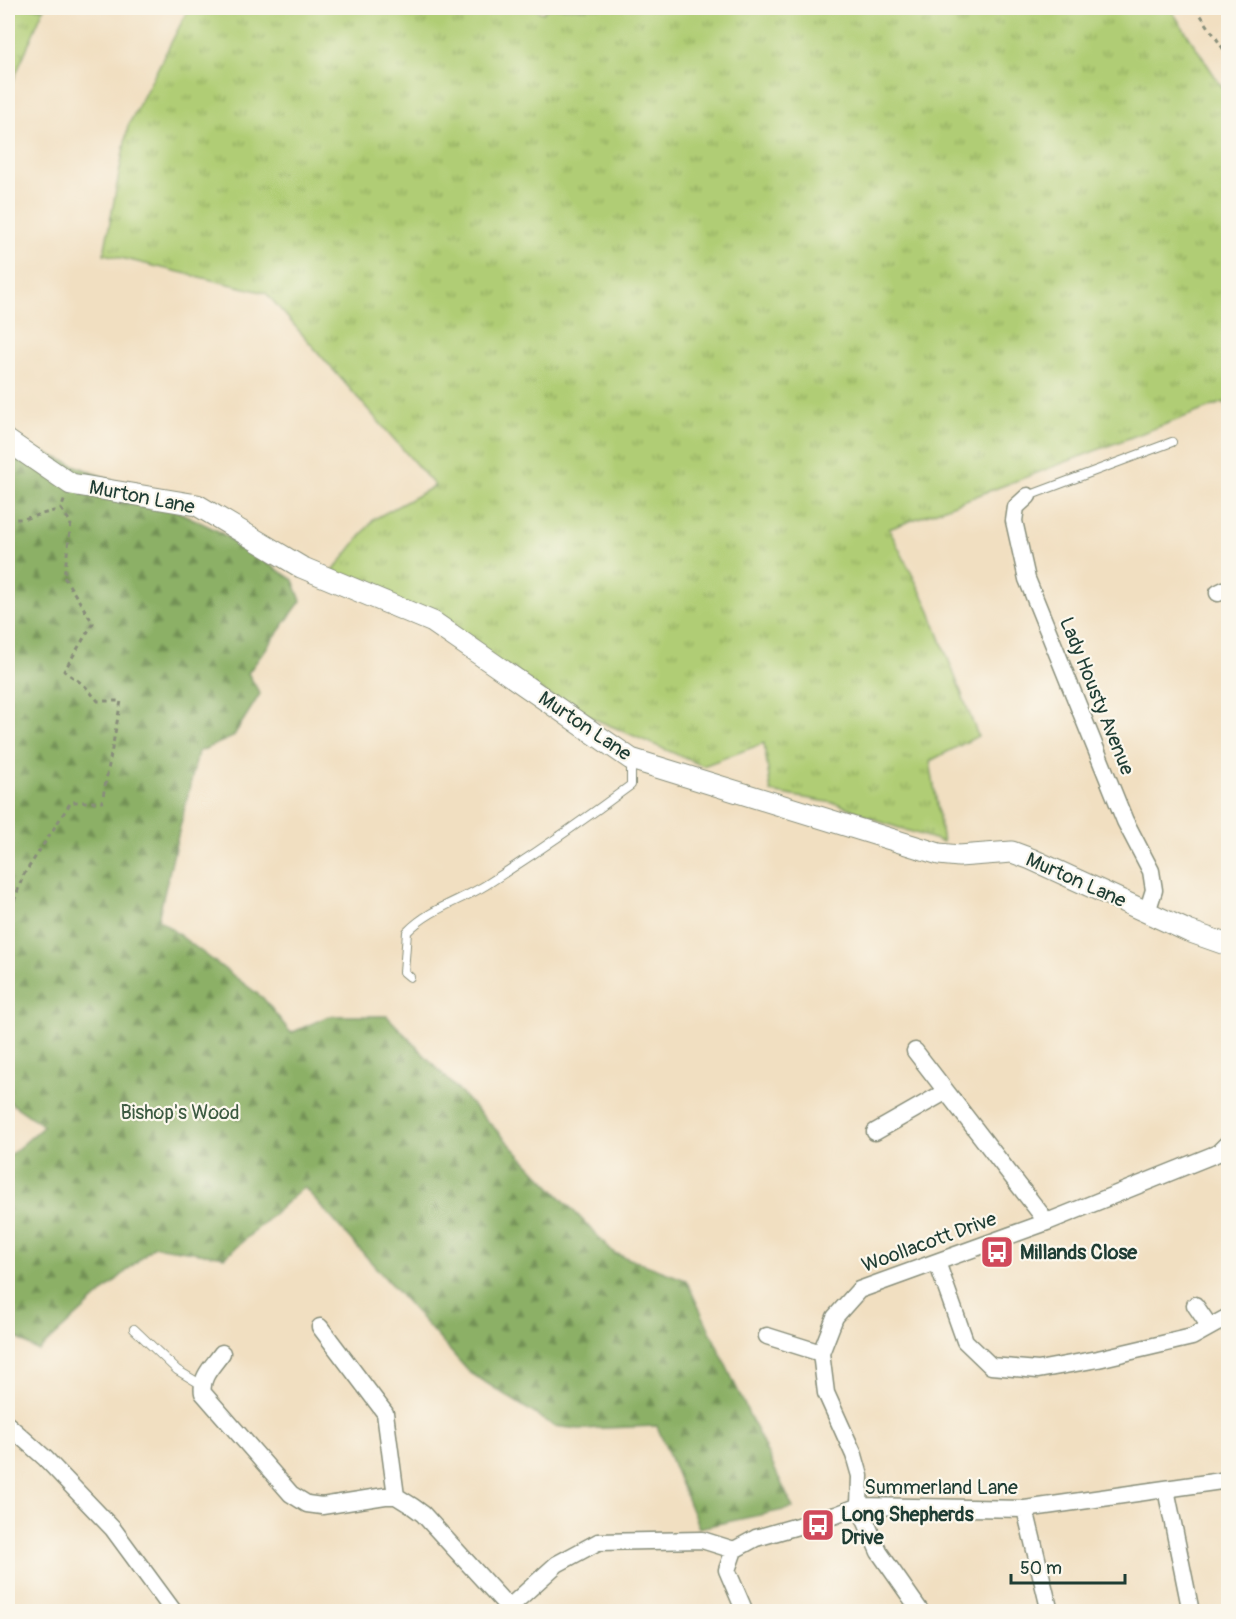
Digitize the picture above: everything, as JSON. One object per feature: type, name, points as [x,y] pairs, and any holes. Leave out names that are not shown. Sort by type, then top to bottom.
[{"type":"street","name":"Murton Lane","points":[[8,441],[71,484],[196,505],[301,567],[434,622],[631,759],[939,854],[959,856],[1012,852],[1188,931],[1228,945]]},
{"type":"street","name":"Lady Housty Avenue","points":[[1028,496],[1016,507],[1014,521],[1027,579],[1125,821],[1151,871],[1154,890],[1147,912]]},
{"type":"street","points":[[915,1052],[1047,1222]]},
{"type":"street","points":[[874,1132],[945,1092]]},
{"type":"street","name":"Woollacott Drive","points":[[859,1506],[860,1476],[854,1455],[826,1393],[821,1353],[835,1317],[859,1290],[1047,1222],[1218,1153],[1228,1144]]},
{"type":"street","points":[[937,1262],[965,1341],[991,1366],[1038,1370],[1098,1359],[1192,1337],[1228,1317]]},
{"type":"street","points":[[1195,1305],[1210,1327]]},
{"type":"street","points":[[320,1327],[385,1413],[396,1496]]},
{"type":"street","points":[[767,1336],[821,1353]]},
{"type":"street","points":[[222,1353],[204,1378],[203,1393],[291,1494],[307,1504],[322,1506],[396,1496],[423,1514],[507,1610],[557,1564],[598,1542],[702,1540],[734,1550],[727,1570],[745,1611]]},
{"type":"street","points":[[8,1425],[45,1458],[113,1529],[174,1611]]},
{"type":"street","name":"Summerland Lane","points":[[734,1550],[756,1538],[859,1506],[1025,1509],[1228,1480]]},
{"type":"street","points":[[1166,1489],[1191,1611]]},
{"type":"street","points":[[859,1506],[879,1552],[921,1611]]},
{"type":"street","points":[[1025,1509],[1050,1611]]},
{"type":"lane","points":[[1028,496],[1172,442]]},
{"type":"lane","points":[[410,977],[404,972],[407,932],[418,921],[484,886],[579,823],[631,785],[631,759]]},
{"type":"lane","points":[[134,1329],[177,1370],[202,1385]]},
{"type":"path","points":[[1196,8],[1228,56]]},
{"type":"path","points":[[61,509],[71,484]]},
{"type":"path","points":[[8,521],[61,509]]},
{"type":"path","points":[[8,918],[23,876],[71,802],[102,802],[121,701],[98,701],[84,685],[64,671],[93,623],[64,577],[71,523],[61,509]]},
{"type":"green space","points":[[8,8],[44,8],[8,93]]},
{"type":"green space","points":[[189,8],[533,8],[543,13],[548,8],[1170,8],[1228,96],[1228,410],[1224,402],[889,529],[927,604],[978,736],[930,761],[943,842],[884,823],[839,804],[771,792],[764,743],[703,766],[595,719],[333,571],[374,519],[435,486],[266,293],[104,254],[128,126]]},
{"type":"green space","name":"Bishop's Wood","points":[[11,439],[125,486],[218,531],[293,580],[301,601],[248,673],[260,694],[233,737],[198,752],[158,919],[263,998],[291,1033],[329,1016],[387,1016],[614,1253],[686,1280],[793,1508],[699,1528],[657,1426],[579,1429],[554,1426],[469,1372],[304,1187],[225,1257],[154,1246],[38,1351],[8,1332],[8,1157],[44,1126],[8,1101],[8,442]]},
{"type":"place","name":"Millands Close","points":[[997,1252]]},
{"type":"place","name":"Long Shepherds Drive","points":[[818,1525]]}]
